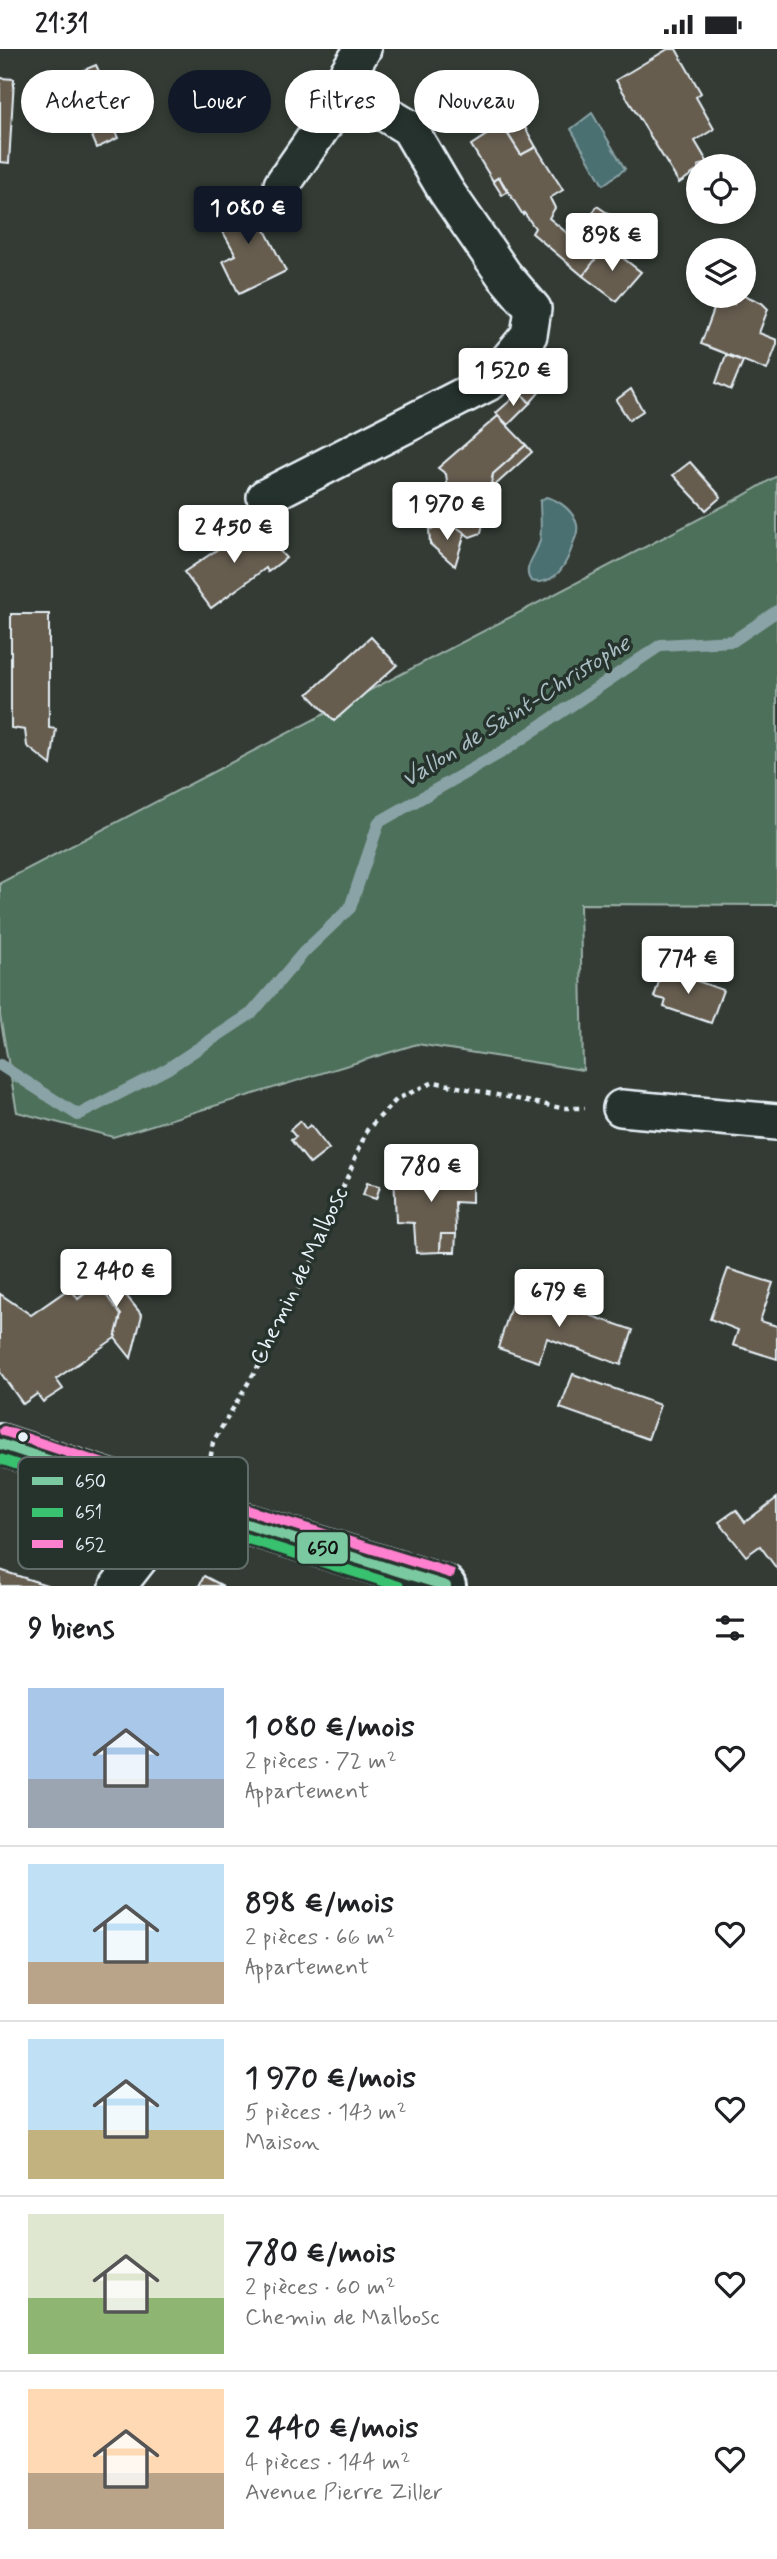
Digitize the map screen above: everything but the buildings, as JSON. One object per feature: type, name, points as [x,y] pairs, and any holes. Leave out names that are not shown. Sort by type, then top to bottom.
[{"type":"main road","points":[[0,1444],[39,1457]]},
{"type":"main road","points":[[248,1525],[446,1586]]},
{"type":"street","points":[[350,70],[363,49]]},
{"type":"street","points":[[265,496],[490,383],[528,335],[533,309],[504,275],[446,191],[410,128],[400,122]]},
{"type":"street","points":[[282,185],[318,133]]},
{"type":"street","points":[[621,1108],[777,1122]]},
{"type":"street","points":[[118,1586],[131,1569]]},
{"type":"path","name":"Chemin de Malbosc","points":[[211,1457],[213,1442],[263,1358],[314,1257],[368,1130],[397,1099],[434,1082],[561,1108],[621,1108]]},
{"type":"green space","points":[[777,476],[777,905],[580,904],[583,1070],[417,1044],[113,1137],[17,1112],[0,1016],[0,883]]},
{"type":"water","points":[[592,113],[625,169],[603,185],[571,129]]},
{"type":"water","points":[[546,497],[561,503],[569,511],[577,525],[577,531],[560,571],[547,580],[531,581],[528,576],[529,566],[541,535],[540,501]]},
{"type":"waterway","name":"Vallon de Saint-Christophe","points":[[0,1065],[78,1115],[167,1069],[252,1013],[304,952],[350,908],[379,822],[502,752],[661,645],[733,641],[777,611]]},
{"type":"transit line","name":"652","points":[[4,1431],[82,1457]]},
{"type":"transit line","name":"650","points":[[0,1444],[39,1457]]},
{"type":"transit line","name":"651","points":[[0,1459],[18,1465]]},
{"type":"transit line","name":"652","points":[[248,1510],[450,1573]]},
{"type":"transit line","name":"650","points":[[248,1525],[446,1586]]},
{"type":"transit line","name":"651","points":[[248,1539],[399,1586]]}]
